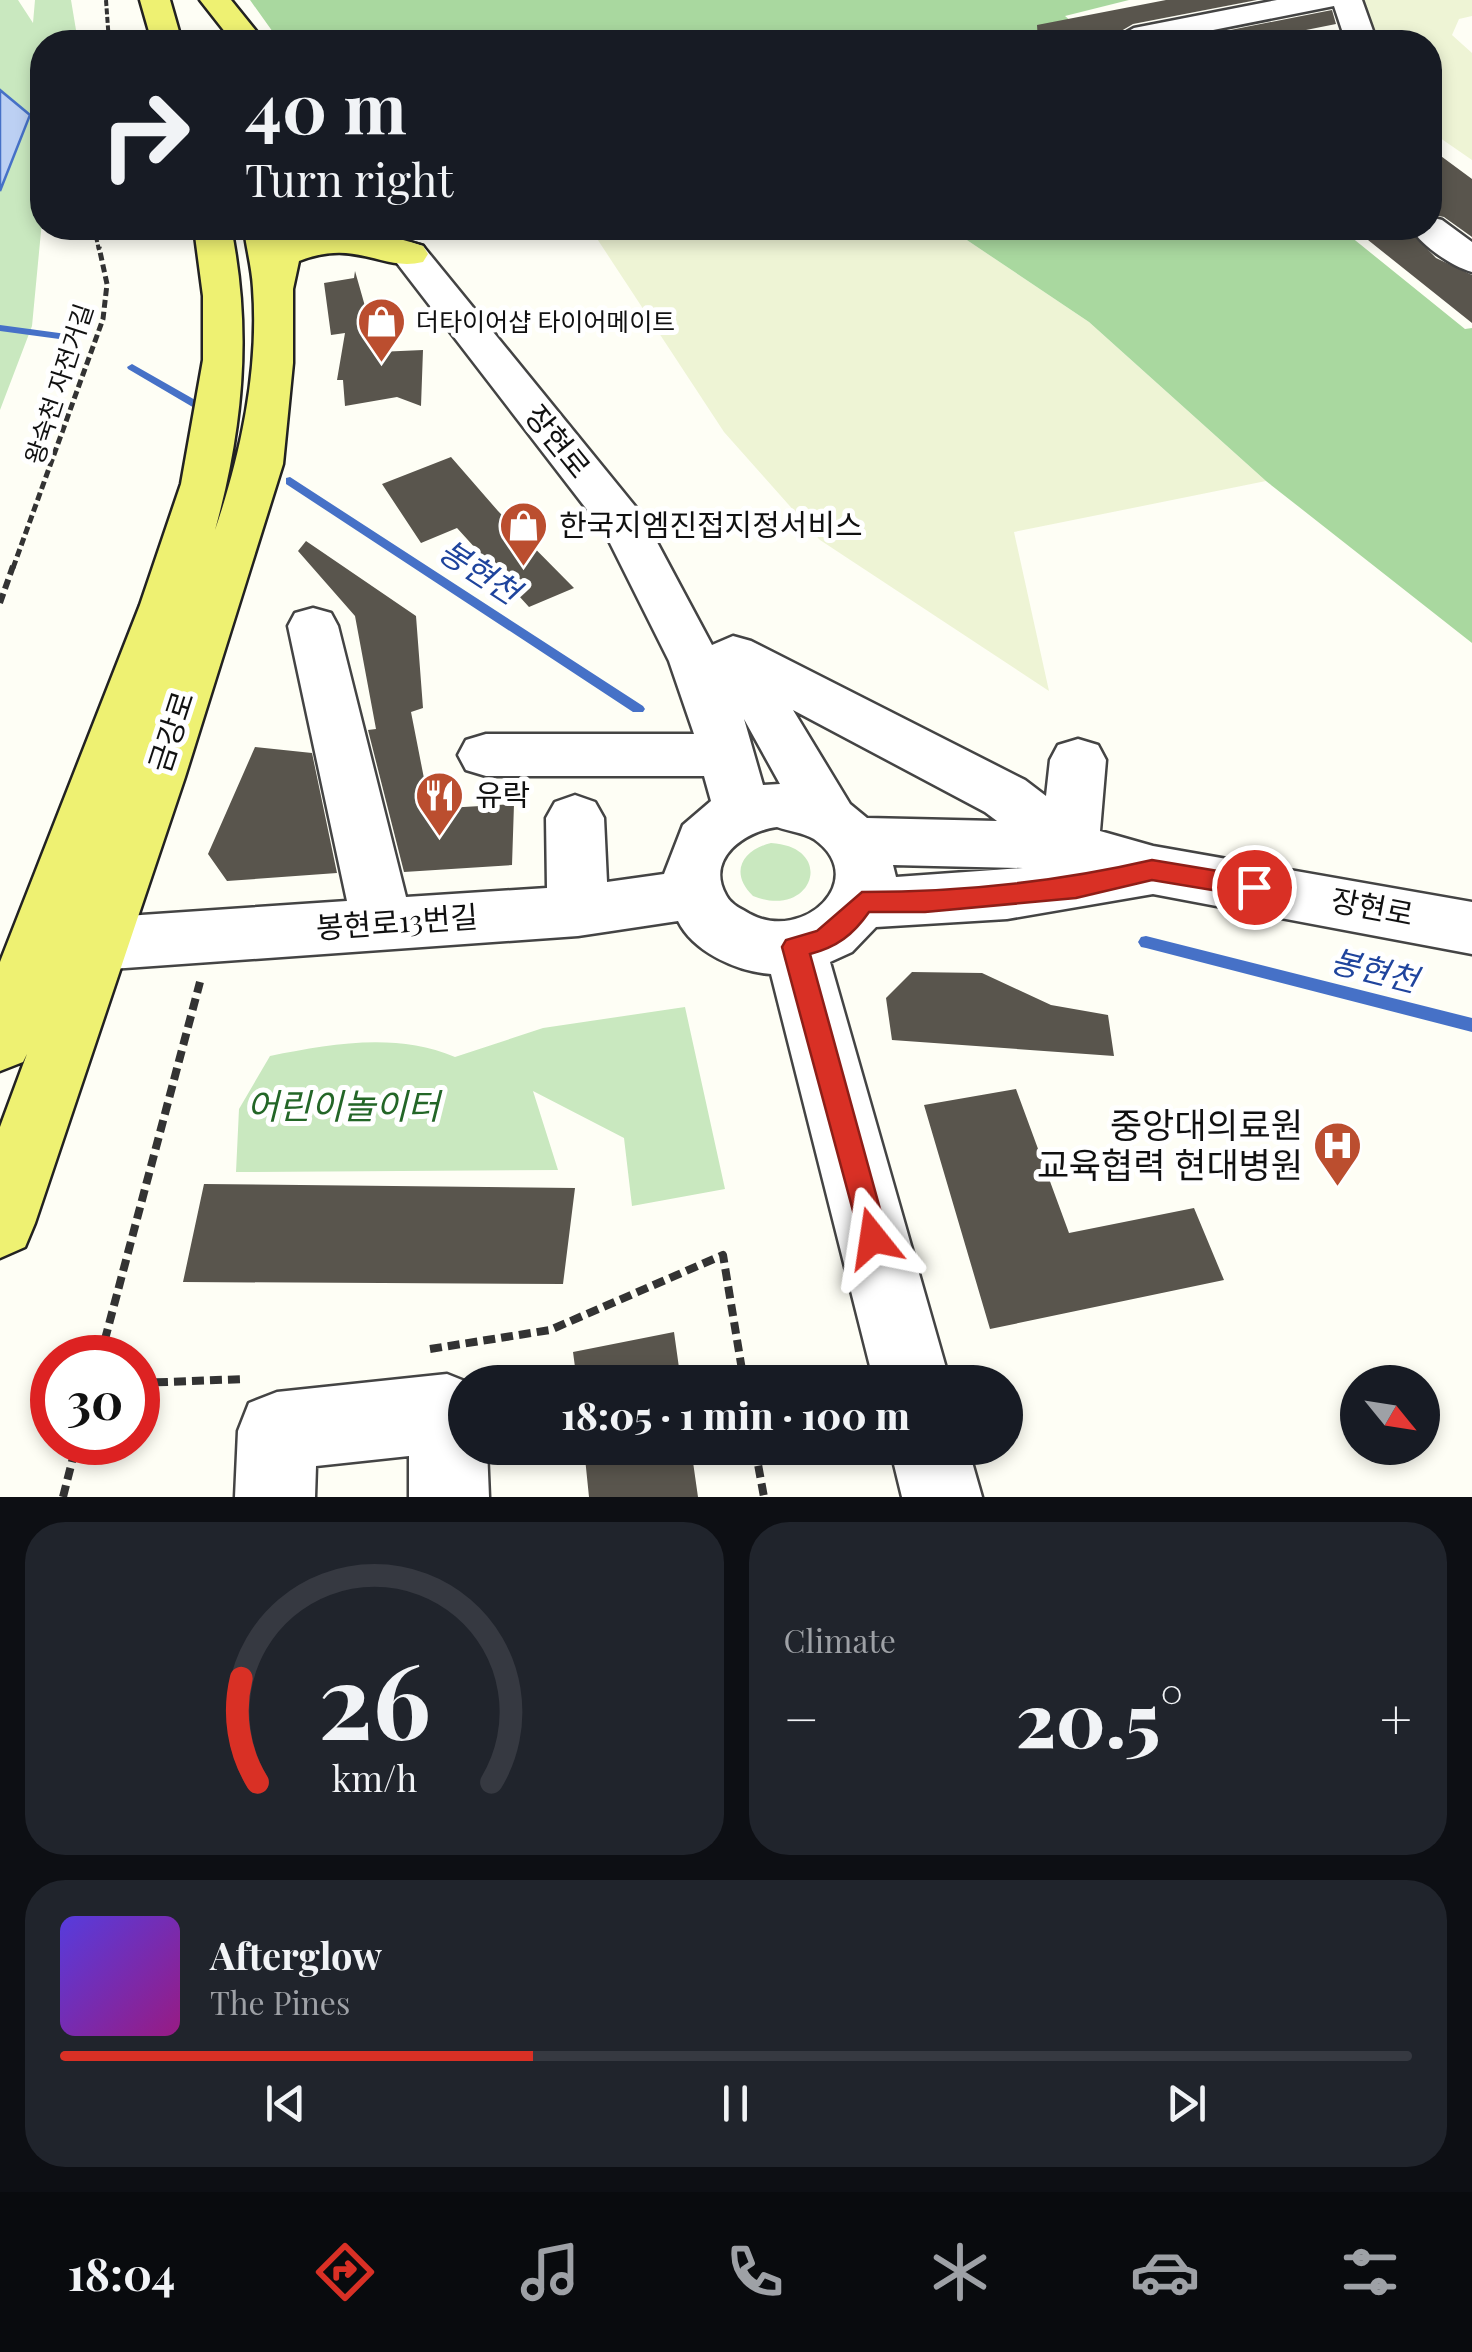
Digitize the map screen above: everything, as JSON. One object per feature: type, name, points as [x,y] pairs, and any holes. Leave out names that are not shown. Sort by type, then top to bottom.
[{"type":"main road","points":[[155,0],[164,30]]},
{"type":"main road","points":[[194,0],[203,30]]},
{"type":"main road","points":[[215,0],[239,30]]},
{"type":"main road","name":"금강로","points":[[0,1042],[194,527],[218,429],[228,353],[224,277],[216,240]]},
{"type":"main road","name":"금강로","points":[[0,1224],[260,464],[272,364],[274,289],[264,240]]},
{"type":"main road","points":[[274,289],[280,254],[315,240],[403,241]]},
{"type":"street","points":[[1170,30],[1323,0]]},
{"type":"street","points":[[1442,238],[1472,260]]},
{"type":"street","name":"장현로","points":[[403,241],[626,526],[694,661],[716,716],[742,812]]},
{"type":"street","points":[[626,526],[675,570],[734,656],[841,829],[868,878],[862,902],[847,923],[824,940],[795,947],[764,947],[736,938],[712,922],[695,894],[695,855],[708,835],[742,812],[777,805],[841,829],[1070,846]]},
{"type":"street","points":[[313,626],[382,923]]},
{"type":"street","points":[[734,656],[1006,796],[1070,846]]},
{"type":"street","points":[[486,755],[724,755]]},
{"type":"street","points":[[1070,846],[1078,760]]},
{"type":"street","points":[[575,818],[578,911]]},
{"type":"street","name":"장현로","points":[[1070,846],[1152,870],[1472,928]]},
{"type":"street","points":[[862,902],[925,902],[1076,888],[1152,870]]},
{"type":"street","name":"봉현로13번길","points":[[97,944],[578,911],[695,894]]},
{"type":"street","points":[[795,947],[907,1365]]},
{"type":"street","points":[[275,1497],[277,1431],[446,1413],[448,1497]]},
{"type":"street","points":[[934,1465],[942,1497]]},
{"type":"path","points":[[106,0],[108,30]]},
{"type":"path","name":"왕숙천 자전거길","points":[[0,604],[103,318],[107,284],[97,240]]},
{"type":"path","points":[[106,1335],[214,938]]},
{"type":"path","points":[[550,1330],[723,1255],[741,1365]]},
{"type":"path","points":[[63,1497],[71,1465]]},
{"type":"path","points":[[759,1465],[764,1497]]},
{"type":"green space","points":[[0,0],[18,0],[33,23],[35,0],[71,0],[76,30],[30,30],[30,115],[0,90]]},
{"type":"green space","points":[[250,0],[1129,0],[1065,16],[1082,30],[271,30]]},
{"type":"green space","points":[[1358,0],[1472,0],[1472,16],[1459,19],[1452,35],[1472,53],[1472,160],[1442,139],[1442,30],[1368,30]]},
{"type":"green space","points":[[30,115],[30,240],[40,240],[32,326],[0,410],[0,191]]},
{"type":"green space","points":[[598,240],[967,240],[1089,322],[1266,481],[1014,532],[1049,691],[820,540],[724,432]]},
{"type":"green space","points":[[967,240],[1355,240],[1465,329],[1472,328],[1472,643],[1266,481],[1089,322]]},
{"type":"green space","points":[[771,843],[792,847],[804,856],[810,868],[802,891],[790,898],[774,901],[753,896],[742,879],[746,857]]},
{"type":"green space","name":"어린이놀이터","points":[[685,1007],[725,1189],[632,1206],[624,1138],[533,1091],[558,1170],[236,1172],[239,1109],[270,1056],[340,1044],[386,1043],[432,1049],[455,1057],[543,1028]]},
{"type":"water","points":[[0,90],[30,115],[0,191]]},
{"type":"building","points":[[1166,0],[1257,0],[1133,24],[1123,30],[1037,30],[1037,25]]},
{"type":"building","points":[[1332,10],[1336,24],[1306,30],[1231,30]]},
{"type":"building","points":[[1442,157],[1472,179],[1472,237],[1444,217]]},
{"type":"building","points":[[1368,240],[1419,240],[1436,258],[1472,275],[1472,323]]},
{"type":"building","points":[[355,271],[378,352],[423,350],[421,406],[397,397],[345,406],[343,380],[337,380],[345,333],[331,335],[324,283],[354,278]]},
{"type":"building","points":[[451,457],[574,588],[529,607],[457,528],[421,543],[382,484]]},
{"type":"building","points":[[306,541],[416,616],[423,708],[411,712],[430,809],[514,804],[512,865],[404,872],[368,730],[376,729],[355,616],[298,551]]},
{"type":"building","points":[[255,747],[312,753],[337,873],[227,881],[208,854]]},
{"type":"building","points":[[912,972],[982,973],[1051,1005],[1108,1015],[1114,1056],[892,1040],[886,998]]},
{"type":"building","points":[[1016,1089],[1069,1233],[1194,1208],[1224,1280],[990,1329],[924,1105]]},
{"type":"building","points":[[204,1184],[575,1188],[563,1284],[183,1282]]},
{"type":"building","points":[[674,1332],[679,1365],[575,1365],[573,1352]]},
{"type":"building","points":[[586,1465],[693,1465],[698,1497],[589,1497]]},
{"type":"waterway","name":"봉현천","points":[[0,328],[74,338]]},
{"type":"waterway","name":"봉현천","points":[[132,367],[200,407]]},
{"type":"waterway","name":"봉현천","points":[[290,481],[638,709]]},
{"type":"waterway","name":"봉현천","points":[[1146,942],[1472,1025]]},
{"type":"place","name":"더타이어샵 타이어메이트","points":[[381,364]]},
{"type":"place","name":"한국지엠진접지정서비스","points":[[524,568]]},
{"type":"place","name":"유락","points":[[440,838]]},
{"type":"place","name":"중앙대의료원 교육협력 현대병원","points":[[1338,1188]]},
{"type":"route","points":[[873,1238],[795,947],[824,940],[847,923],[862,902],[925,902],[1076,888],[1152,870],[1254,887]]}]
